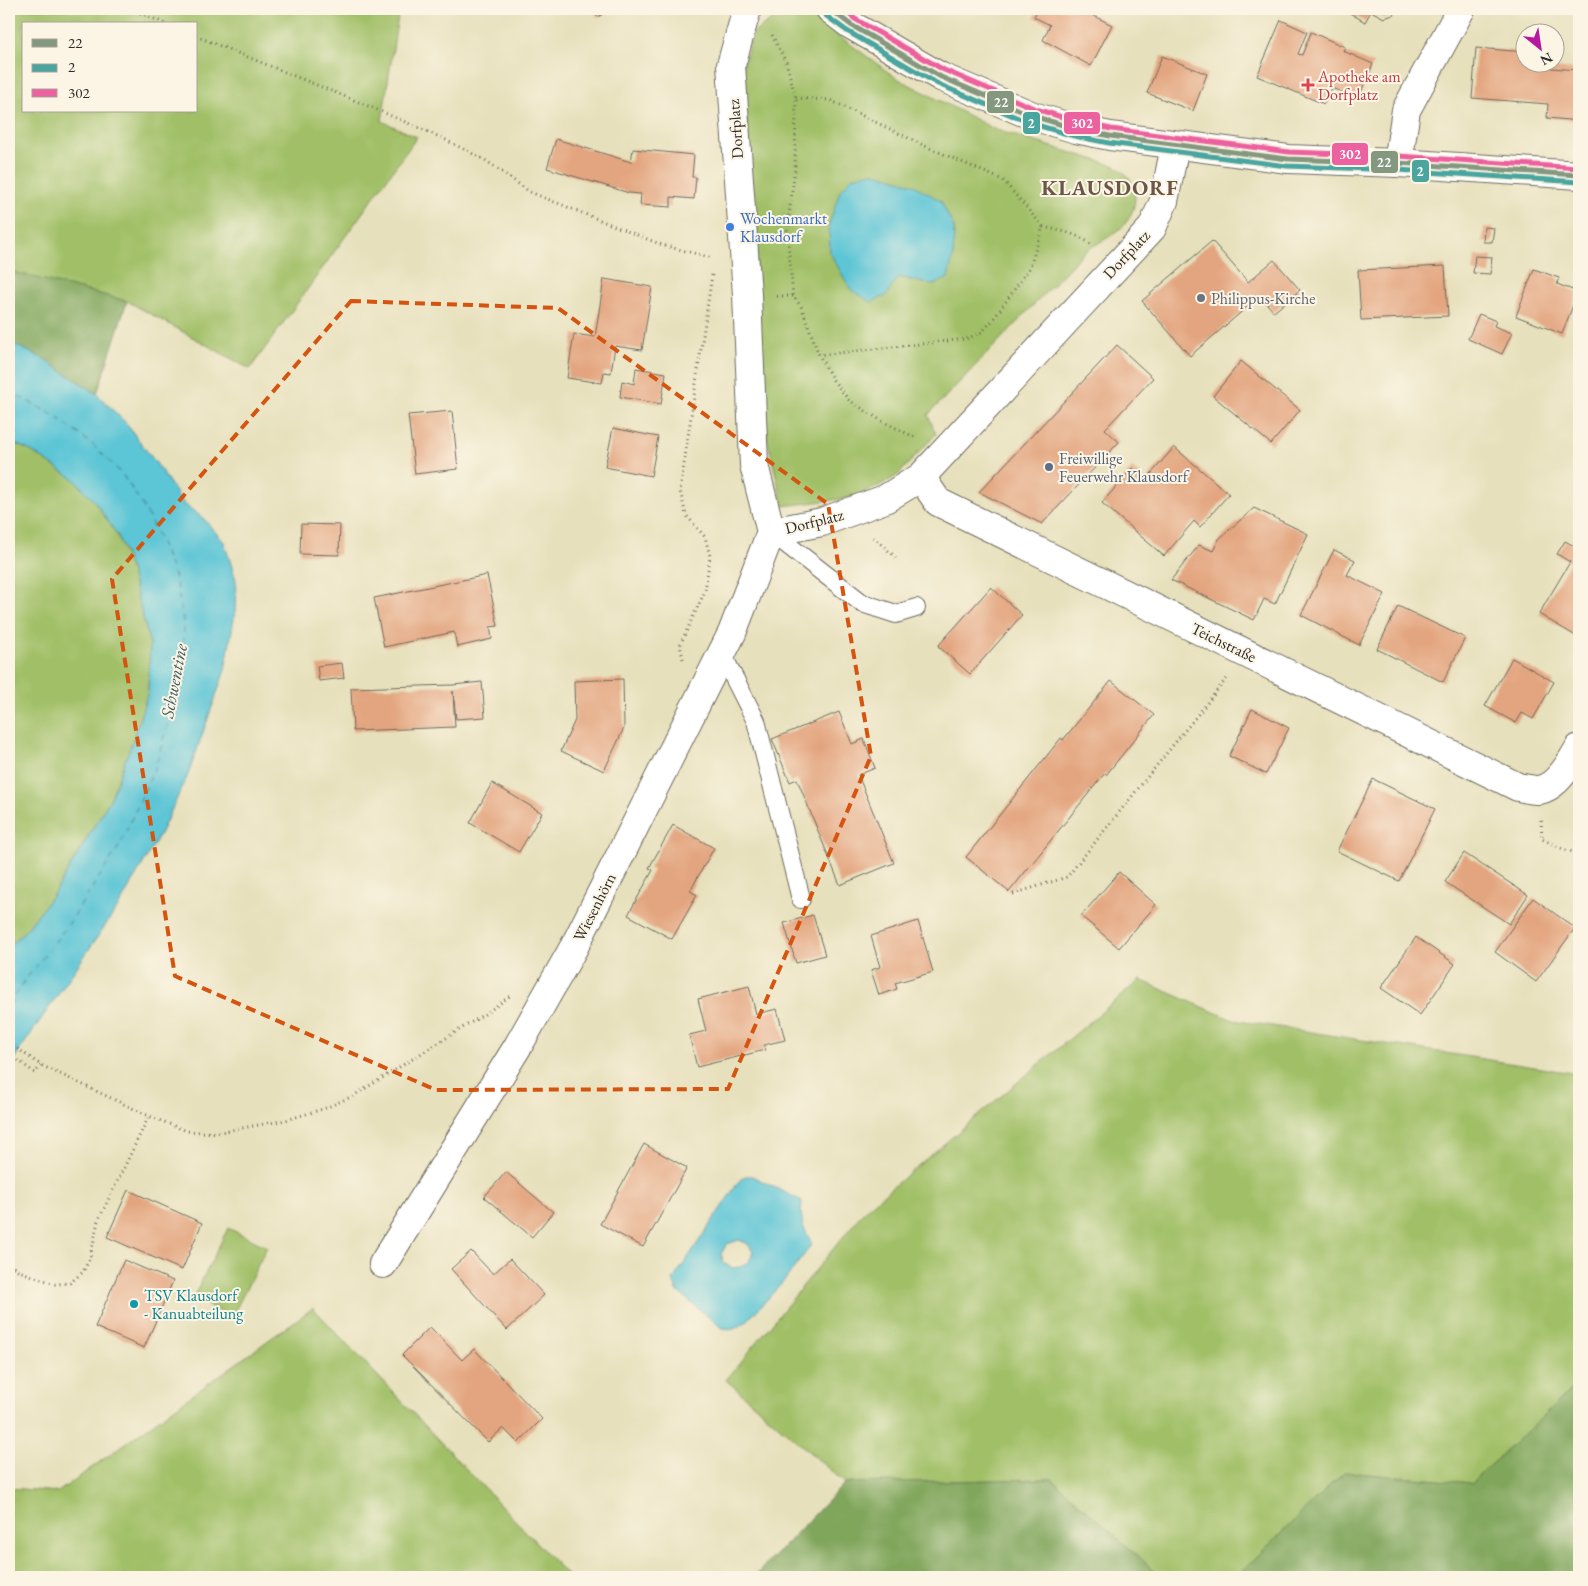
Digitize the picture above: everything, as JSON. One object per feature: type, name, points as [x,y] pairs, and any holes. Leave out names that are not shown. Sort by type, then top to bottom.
[{"type":"street","name":"Dorfplatz","points":[[746,9],[731,64],[746,295],[754,465],[771,532],[822,522],[885,499],[921,477],[1152,228],[1164,201],[1175,146]]},
{"type":"street","points":[[830,9],[851,25],[941,77],[1033,116],[1076,129],[1175,146],[1288,159],[1398,163],[1579,176]]},
{"type":"street","points":[[1398,163],[1406,110],[1461,9]]},
{"type":"street","name":"Teichstraße","points":[[921,477],[938,502],[1518,787],[1539,790]]},
{"type":"street","name":"Wiesenhörn","points":[[382,1264],[518,1046],[574,947],[732,633],[771,532]]},
{"type":"street","points":[[1539,790],[1551,784],[1565,772],[1579,748]]},
{"type":"lane","points":[[771,532],[862,603],[896,614],[916,608]]},
{"type":"lane","points":[[722,654],[756,720],[801,899]]},
{"type":"path","points":[[131,9],[161,22]]},
{"type":"path","points":[[768,27],[786,62],[796,98],[795,169],[787,229],[793,296],[801,306],[819,355],[833,380],[850,400],[880,420],[912,435],[940,458]]},
{"type":"path","points":[[198,37],[440,137],[485,160],[530,192],[662,245],[715,258],[716,249]]},
{"type":"path","points":[[796,98],[830,100],[925,146],[1003,180],[1043,227],[1070,232],[1085,239],[1115,266]]},
{"type":"path","points":[[819,355],[966,339],[982,332],[993,320],[1030,267],[1043,227]]},
{"type":"path","points":[[684,664],[680,645],[705,591],[710,556],[705,537],[686,515],[680,491],[713,268]]},
{"type":"path","points":[[1012,894],[1067,877],[1247,654]]},
{"type":"path","points":[[1539,790],[1542,839],[1579,854]]},
{"type":"path","points":[[9,1043],[42,1065],[149,1116],[187,1131],[215,1133],[286,1120],[323,1109],[353,1096],[488,1012],[512,994]]},
{"type":"path","points":[[14,1058],[35,1073],[42,1065]]},
{"type":"path","points":[[9,1264],[18,1271],[55,1284],[70,1283],[83,1272],[90,1258],[98,1221],[149,1116]]},
{"type":"highlighted area","points":[[351,301],[558,308],[828,504],[871,756],[728,1089],[436,1090],[175,976],[112,579]]},
{"type":"green space","points":[[9,9],[399,9],[382,121],[417,137],[250,369],[127,301],[9,271]]},
{"type":"green space","points":[[788,9],[808,13],[895,77],[996,130],[1116,166],[1129,177],[1135,192],[1134,206],[1125,224],[1114,234],[1082,254],[928,415],[936,434],[897,476],[857,497],[783,506],[767,437],[743,65],[753,33]],"holes":[[[941,201],[954,228],[953,257],[934,285],[898,277]]]},
{"type":"green space","points":[[9,271],[127,301],[97,394],[42,358],[9,342]]},
{"type":"green space","points":[[9,441],[31,451],[75,480],[95,502],[118,536],[129,565],[150,644],[148,692],[134,737],[110,800],[55,892],[27,929],[9,946]]},
{"type":"green space","points":[[1140,980],[1233,1020],[1579,1074],[1579,1383],[1471,1483],[1344,1472],[1236,1577],[1161,1577],[1052,1479],[845,1483],[726,1380],[865,1210]]},
{"type":"green space","points":[[228,1228],[267,1247],[232,1317],[193,1298]]},
{"type":"green space","points":[[313,1308],[569,1577],[9,1577],[9,1488],[58,1492]]},
{"type":"green space","points":[[1579,1383],[1579,1577],[1236,1577],[1344,1472],[1471,1483]]},
{"type":"green space","points":[[1052,1479],[1161,1577],[754,1577],[845,1483]]},
{"type":"water","points":[[872,172],[912,184],[941,201],[954,228],[953,257],[948,278],[934,285],[898,277],[886,296],[871,302],[851,290],[830,253],[829,225],[840,191],[853,177]]},
{"type":"water","name":"Schwentine","points":[[9,342],[42,358],[97,394],[125,422],[184,504],[203,518],[224,542],[236,580],[235,613],[225,670],[188,775],[161,832],[120,904],[9,1066],[9,946],[27,929],[55,892],[110,800],[134,737],[148,692],[150,644],[129,565],[118,536],[95,502],[75,480],[31,451],[9,441]]},
{"type":"water","points":[[745,1176],[752,1176],[802,1201],[803,1226],[812,1244],[785,1280],[746,1322],[734,1329],[722,1328],[677,1291],[673,1280],[739,1181]],"holes":[[[739,1240],[748,1244],[753,1252],[750,1260],[745,1264],[731,1268],[724,1263],[721,1254],[727,1244]]]},
{"type":"building","points":[[592,9],[610,9],[598,17]]},
{"type":"building","points":[[1038,9],[1080,9],[1112,25],[1091,66],[1043,40],[1050,25],[1034,17]]},
{"type":"building","points":[[1343,9],[1396,9],[1393,15],[1384,18],[1371,11],[1365,22]]},
{"type":"building","points":[[1281,20],[1307,32],[1298,54],[1302,55],[1311,32],[1345,47],[1343,51],[1373,64],[1358,99],[1332,88],[1324,104],[1257,76]]},
{"type":"building","points":[[1476,48],[1516,51],[1516,72],[1566,72],[1566,69],[1579,70],[1579,121],[1547,118],[1548,104],[1472,98]]},
{"type":"building","points":[[1162,56],[1207,74],[1193,111],[1147,93]]},
{"type":"building","points":[[556,139],[631,162],[633,149],[694,155],[692,177],[696,177],[694,199],[671,197],[671,207],[640,205],[641,194],[629,193],[547,168]]},
{"type":"building","points":[[1484,227],[1494,228],[1492,242],[1483,242]]},
{"type":"building","name":"Philippus-Kirche","points":[[1212,241],[1248,282],[1274,260],[1300,290],[1274,312],[1260,296],[1190,356],[1142,301]]},
{"type":"building","points":[[1475,256],[1492,257],[1490,274],[1473,273]]},
{"type":"building","points":[[1445,266],[1448,316],[1361,320],[1358,270]]},
{"type":"building","points":[[1534,269],[1559,278],[1557,284],[1578,292],[1562,334],[1516,316]]},
{"type":"building","points":[[604,279],[652,287],[642,350],[615,346],[611,373],[604,372],[602,383],[567,378],[574,334],[595,337]]},
{"type":"building","points":[[1479,314],[1496,321],[1494,326],[1512,333],[1502,354],[1468,339]]},
{"type":"building","name":"Freiwillige Feuerwehr Klausdorf","points":[[1117,345],[1153,378],[1105,429],[1119,442],[1042,524],[979,492]]},
{"type":"building","points":[[1241,361],[1300,410],[1271,444],[1213,396]]},
{"type":"building","points":[[636,368],[666,373],[661,404],[620,397],[622,381],[634,384]]},
{"type":"building","points":[[452,411],[458,469],[415,474],[408,415]]},
{"type":"building","points":[[613,428],[658,437],[651,476],[605,467]]},
{"type":"building","points":[[1174,447],[1229,494],[1200,527],[1194,521],[1164,556],[1102,503],[1132,468],[1146,480]]},
{"type":"building","points":[[1254,508],[1308,534],[1275,604],[1264,599],[1254,620],[1171,580],[1199,545],[1213,551],[1219,539]]},
{"type":"building","points":[[301,524],[340,525],[339,555],[300,554]]},
{"type":"building","points":[[1565,541],[1576,547],[1579,541],[1579,638],[1539,614],[1570,562],[1557,554]]},
{"type":"building","points":[[1334,550],[1355,560],[1347,575],[1385,594],[1359,645],[1301,615]]},
{"type":"building","points":[[487,575],[498,626],[490,627],[492,639],[457,647],[454,632],[384,647],[374,598]]},
{"type":"building","points":[[991,587],[1022,615],[970,674],[938,646]]},
{"type":"building","points":[[1398,606],[1465,638],[1443,682],[1377,649]]},
{"type":"building","points":[[1512,658],[1554,682],[1533,719],[1522,713],[1516,723],[1485,706]]},
{"type":"building","points":[[342,663],[344,678],[319,681],[317,666]]},
{"type":"building","points":[[623,679],[624,728],[604,771],[561,751],[575,720],[574,681]]},
{"type":"building","points":[[1111,681],[1154,715],[1009,892],[966,857],[1061,738],[1063,740]]},
{"type":"building","points":[[482,682],[485,717],[456,719],[453,691],[455,727],[353,731],[351,688],[453,685]]},
{"type":"building","points":[[1252,709],[1289,728],[1266,774],[1229,756]]},
{"type":"building","points":[[839,712],[852,744],[864,739],[875,768],[858,775],[894,863],[840,885],[797,779],[790,782],[772,739]]},
{"type":"building","points":[[1373,779],[1435,809],[1399,881],[1337,851]]},
{"type":"building","points":[[492,783],[542,813],[519,852],[470,823]]},
{"type":"building","points":[[673,825],[714,848],[690,891],[697,895],[672,939],[628,915],[653,870],[649,868]]},
{"type":"building","points":[[1464,853],[1528,895],[1509,924],[1445,882]]},
{"type":"building","points":[[1119,872],[1156,905],[1119,948],[1081,916]]},
{"type":"building","points":[[1533,898],[1575,928],[1536,982],[1495,952]]},
{"type":"building","points":[[813,915],[825,955],[796,963],[784,923]]},
{"type":"building","points":[[918,921],[933,972],[895,983],[897,989],[879,995],[871,970],[880,967],[871,936]]},
{"type":"building","points":[[1416,937],[1455,964],[1420,1015],[1381,988]]},
{"type":"building","points":[[749,986],[756,1014],[777,1009],[785,1040],[764,1045],[765,1050],[697,1067],[689,1035],[706,1031],[698,999]]},
{"type":"building","points":[[644,1144],[687,1168],[643,1247],[600,1224]]},
{"type":"building","points":[[506,1172],[553,1212],[532,1237],[484,1197]]},
{"type":"building","points":[[128,1190],[202,1223],[182,1270],[107,1237]]},
{"type":"building","points":[[471,1251],[493,1274],[510,1259],[544,1295],[507,1330],[451,1269]]},
{"type":"building","name":"TSV Klausdorf - Kanuabteilung","points":[[124,1260],[173,1281],[144,1348],[95,1327]]},
{"type":"building","points":[[430,1327],[462,1360],[474,1349],[542,1419],[518,1443],[503,1428],[488,1442],[402,1355]]},
{"type":"ferry route","points":[[9,391],[55,416],[93,445],[122,474],[142,504],[159,538],[175,578],[183,618],[184,653],[176,694],[156,765],[120,845],[68,925],[25,980],[9,1006]]},
{"type":"transit line","name":"22","points":[[830,9],[851,25],[941,77],[1033,116],[1076,129],[1110,136],[1288,159],[1398,163],[1579,175]]},
{"type":"transit line","name":"302","points":[[842,9],[855,19],[944,70],[1036,109],[1078,122],[1111,129],[1289,152],[1398,156],[1579,168]]},
{"type":"transit line","name":"2","points":[[825,15],[847,31],[938,84],[1030,123],[1074,136],[1109,143],[1287,166],[1398,170],[1579,182]]},
{"type":"place","name":"Apotheke am Dorfplatz","points":[[1308,85]]},
{"type":"place","name":"Wochenmarkt Klausdorf","points":[[730,227]]},
{"type":"place","name":"Philippus-Kirche","points":[[1201,298]]},
{"type":"place","name":"Freiwillige Feuerwehr Klausdorf","points":[[1049,467]]},
{"type":"place","name":"TSV Klausdorf - Kanuabteilung","points":[[134,1304]]},
{"type":"district","name":"KLAUSDORF","points":[[1110,188]]}]
